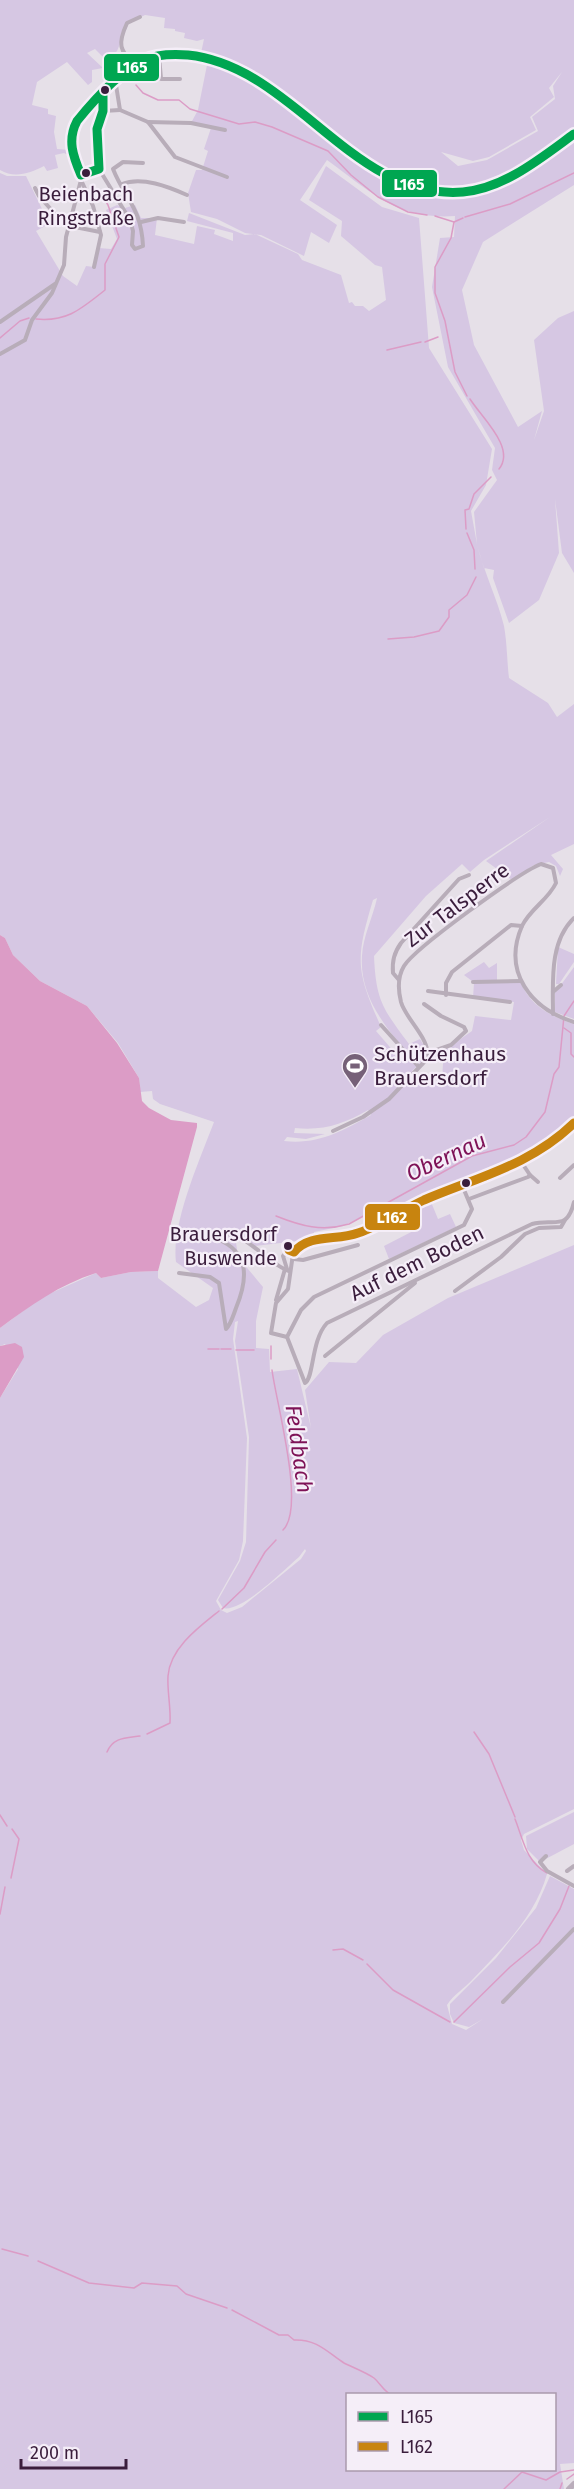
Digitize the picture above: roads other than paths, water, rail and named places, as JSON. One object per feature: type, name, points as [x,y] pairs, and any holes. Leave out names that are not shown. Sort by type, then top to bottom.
[{"type":"main road","points":[[569,2489],[574,2484]]},
{"type":"street","points":[[134,67],[120,50],[119,44],[127,23],[140,17]]},
{"type":"street","points":[[159,56],[161,79],[180,79]]},
{"type":"street","points":[[94,267],[101,238],[100,232],[93,206],[70,150],[70,135],[80,116],[134,67],[159,56],[194,57],[237,68],[258,80],[369,165],[405,182],[439,190],[464,192],[494,184],[519,171],[574,134]]},
{"type":"street","points":[[116,84],[120,110]]},
{"type":"street","points":[[103,96],[103,111],[97,129],[99,169],[130,220],[133,231],[132,245],[135,249],[143,246],[141,222],[114,167],[123,162],[143,163]]},
{"type":"street","points":[[103,111],[120,110],[148,122],[191,123],[225,130]]},
{"type":"street","points":[[148,122],[175,157],[227,177]]},
{"type":"street","points":[[81,177],[99,169]]},
{"type":"street","points":[[0,354],[25,340],[32,320],[56,284],[64,265],[69,227],[81,177]]},
{"type":"street","points":[[122,184],[130,182],[152,184],[187,195]]},
{"type":"street","points":[[35,188],[39,196],[69,227],[100,232]]},
{"type":"street","points":[[141,222],[151,218],[184,222]]},
{"type":"street","points":[[0,322],[56,284]]},
{"type":"street","name":"Zur Talsperre","points":[[428,1053],[401,1002],[399,980],[403,968],[418,949],[535,867],[549,865],[555,871],[556,883],[522,926],[516,950],[522,981],[535,1002],[553,1014],[574,1022]]},
{"type":"street","points":[[399,980],[393,973],[394,953],[459,879],[469,875]]},
{"type":"street","points":[[553,1014],[559,936],[574,918]]},
{"type":"street","points":[[446,995],[446,983],[452,972],[511,926],[522,926]]},
{"type":"street","points":[[473,982],[522,981]]},
{"type":"street","points":[[553,992],[561,985]]},
{"type":"street","points":[[428,992],[510,1002]]},
{"type":"street","points":[[333,1131],[363,1117],[389,1100],[401,1089],[418,1066],[427,1059],[428,1053],[451,1045],[466,1031],[464,1027],[441,1016],[424,1004]]},
{"type":"street","points":[[381,1025],[418,1066]]},
{"type":"street","points":[[294,1259],[290,1244],[298,1247],[316,1240],[358,1234],[416,1204],[522,1163],[555,1141],[574,1123]]},
{"type":"street","points":[[522,1163],[538,1182]]},
{"type":"street","points":[[560,1178],[574,1165]]},
{"type":"street","points":[[469,1199],[531,1175]]},
{"type":"street","points":[[294,1259],[287,1270],[276,1303],[271,1333],[288,1337],[301,1310],[314,1297],[464,1225],[471,1213],[469,1199],[462,1185]]},
{"type":"street","points":[[455,1291],[501,1257],[525,1234],[538,1228],[561,1227],[574,1202]]},
{"type":"street","name":"Auf dem Boden","points":[[288,1337],[303,1383],[310,1380],[315,1344],[327,1323],[532,1224],[566,1220]]},
{"type":"street","points":[[179,1273],[210,1277],[219,1283],[226,1329],[242,1293],[245,1280],[236,1250],[230,1244],[217,1239],[217,1235],[236,1237],[287,1270]]},
{"type":"street","points":[[294,1259],[303,1260],[358,1245]]},
{"type":"street","points":[[276,1303],[288,1289],[287,1270],[283,1256],[291,1251]]},
{"type":"street","points":[[325,1356],[420,1279]]},
{"type":"street","points":[[546,1856],[540,1861],[541,1866],[574,1886]]},
{"type":"street","points":[[567,1871],[574,1866]]},
{"type":"street","points":[[503,2002],[574,1929]]},
{"type":"waterway","points":[[136,85],[143,93],[158,100],[179,100],[190,109],[239,124],[255,122],[272,127],[328,151],[351,175],[378,197],[408,212],[427,215]]},
{"type":"waterway","points":[[465,217],[510,204],[574,173]]},
{"type":"waterway","points":[[36,319],[56,318],[73,313],[105,290],[105,264],[119,237],[108,205],[101,194]]},
{"type":"waterway","points":[[435,216],[454,222],[463,218]]},
{"type":"waterway","points":[[454,222],[451,238],[435,267],[435,293],[445,321],[455,372],[467,396]]},
{"type":"waterway","points":[[0,338],[20,321],[29,318]]},
{"type":"waterway","points":[[425,342],[438,337]]},
{"type":"waterway","points":[[387,350],[421,342]]},
{"type":"waterway","points":[[470,399],[500,443],[503,461],[499,469]]},
{"type":"waterway","points":[[466,529],[465,510],[469,509],[474,494],[491,477]]},
{"type":"waterway","points":[[467,533],[474,550],[475,569]]},
{"type":"waterway","points":[[388,639],[414,637],[439,631],[449,617],[449,610],[467,595],[476,577]]},
{"type":"waterway","name":"Obernau","points":[[276,1216],[294,1223],[321,1228],[349,1224],[472,1156],[514,1145],[526,1137],[545,1112],[554,1074],[559,1067],[564,1016],[574,1001]]},
{"type":"waterway","name":"Feldbach","points":[[564,1028],[571,1033],[571,1054],[574,1057]]},
{"type":"waterway","name":"Feldbach","points":[[529,1156],[555,1138],[574,1119]]},
{"type":"waterway","name":"Feldbach","points":[[468,1180],[523,1159]]},
{"type":"waterway","name":"Feldbach","points":[[448,1189],[466,1181]]},
{"type":"waterway","name":"Feldbach","points":[[413,1202],[432,1195]]},
{"type":"waterway","name":"Feldbach","points":[[377,1222],[391,1209],[411,1203]]},
{"type":"waterway","name":"Feldbach","points":[[271,1346],[271,1359]]},
{"type":"waterway","points":[[208,1349],[219,1349]]},
{"type":"waterway","points":[[221,1349],[231,1349]]},
{"type":"waterway","points":[[236,1350],[254,1350]]},
{"type":"waterway","name":"Feldbach","points":[[272,1370],[291,1478],[292,1500],[289,1518],[283,1530]]},
{"type":"waterway","name":"Feldbach","points":[[222,1609],[244,1588],[265,1552],[276,1540]]},
{"type":"waterway","name":"Feldbach","points":[[147,1734],[170,1723],[168,1676],[174,1656],[187,1639],[219,1611]]},
{"type":"waterway","points":[[474,1732],[489,1754],[515,1817]]},
{"type":"waterway","name":"Feldbach","points":[[107,1752],[116,1741],[140,1736]]},
{"type":"waterway","points":[[0,1815],[7,1826]]},
{"type":"waterway","points":[[515,1819],[534,1863],[547,1873]]},
{"type":"waterway","points":[[11,1878],[19,1839],[12,1829]]},
{"type":"waterway","points":[[454,2022],[510,1967],[539,1943],[560,1909],[569,1886]]},
{"type":"waterway","points":[[0,1914],[5,1887]]},
{"type":"waterway","points":[[333,1950],[343,1949],[363,1960]]},
{"type":"waterway","points":[[367,1964],[393,1990],[450,2022]]},
{"type":"waterway","points":[[2,2249],[28,2256]]},
{"type":"waterway","points":[[38,2261],[89,2283],[134,2288],[142,2283],[177,2286],[186,2294],[227,2308]]},
{"type":"waterway","points":[[232,2310],[279,2335],[288,2335],[294,2340],[302,2340],[321,2347],[344,2363],[374,2378],[388,2393]]},
{"type":"waterway","points":[[504,2489],[522,2472],[546,2480],[560,2472],[574,2470]]},
{"type":"waterway","points":[[567,2479],[574,2474]]},
{"type":"waterway","points":[[560,2489],[562,2483]]},
{"type":"place","name":"Beienbach Ringstraße","points":[[86,173]]},
{"type":"place","name":"Schützenhaus Brauersdorf","points":[[355,1089]]},
{"type":"place","name":"Brauersdorf Buswende","points":[[288,1246]]}]
